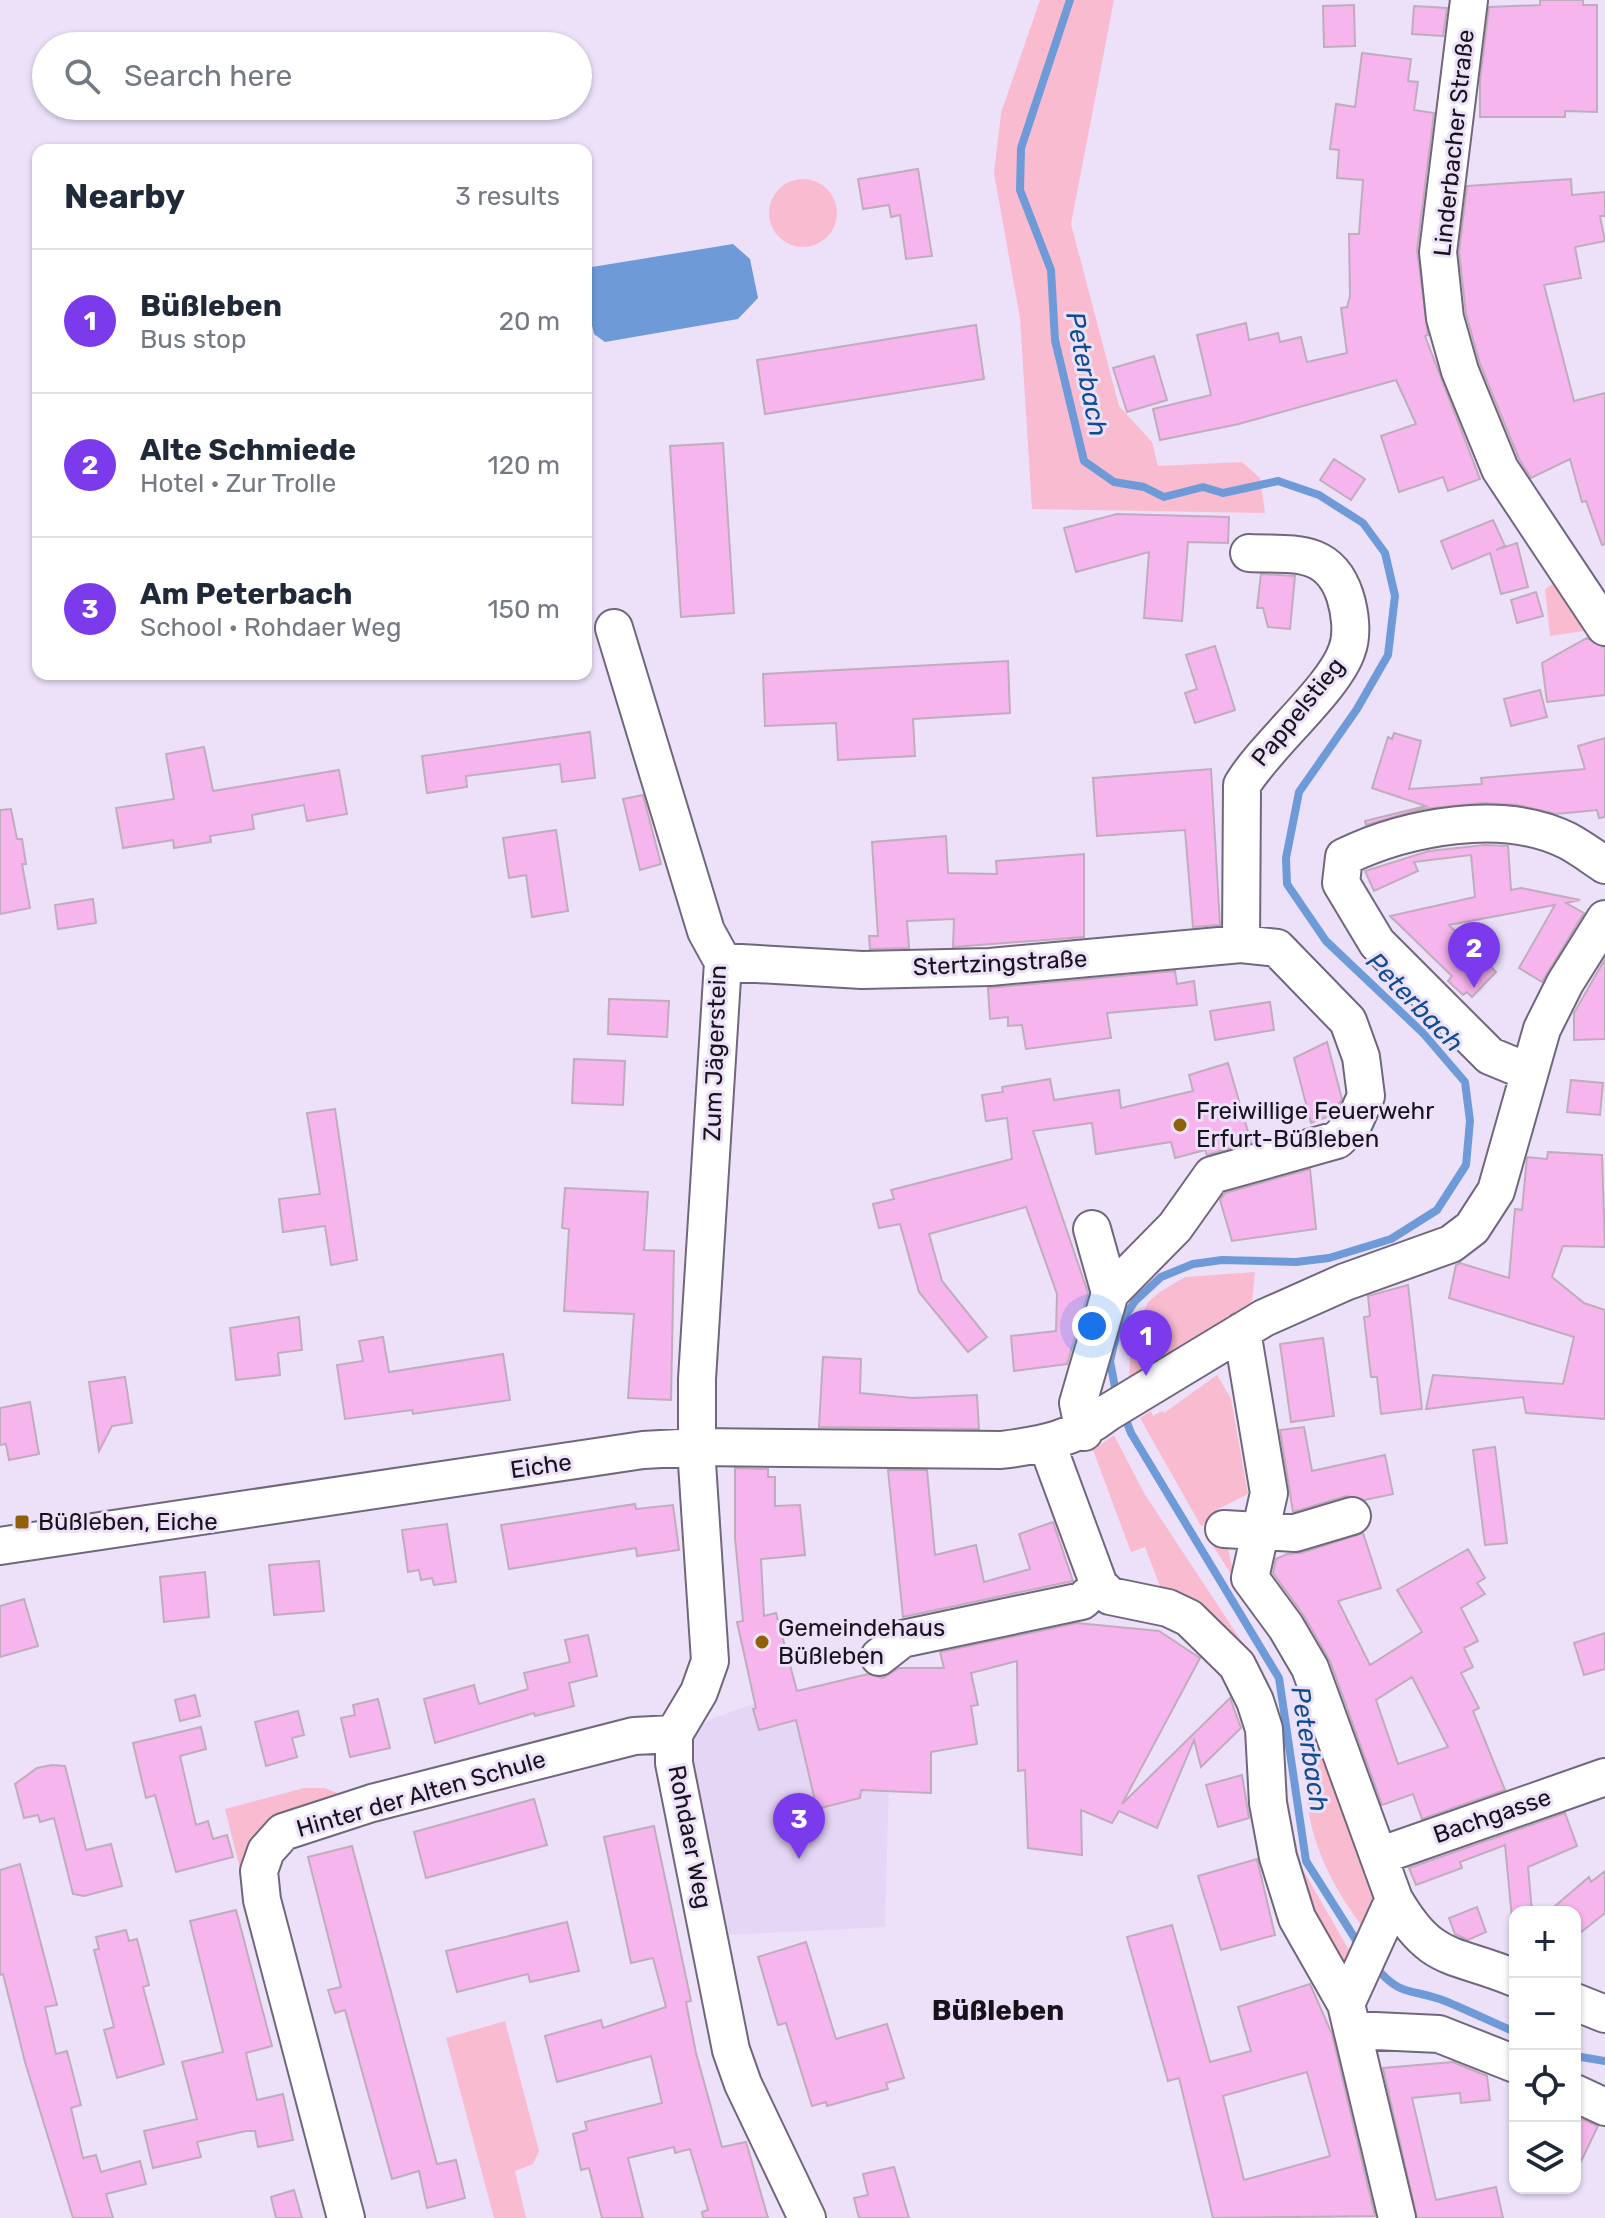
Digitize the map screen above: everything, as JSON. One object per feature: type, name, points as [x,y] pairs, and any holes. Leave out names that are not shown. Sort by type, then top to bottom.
[{"type":"street","name":"Linderbacher Straße","points":[[1469,0],[1438,252],[1445,318],[1460,371],[1500,469],[1605,627]]},
{"type":"street","name":"Pappelstieg","points":[[1241,944],[1242,785],[1254,765],[1334,674],[1348,650],[1350,625],[1340,581],[1327,564],[1305,555],[1249,553]]},
{"type":"street","name":"Zum Jägerstein","points":[[614,628],[706,931],[723,962],[697,1379],[697,1447]]},
{"type":"street","points":[[1529,1072],[1490,1056],[1377,943],[1341,883],[1344,857],[1371,844],[1420,829],[1498,824],[1566,840],[1605,865]]},
{"type":"street","points":[[1092,1229],[1110,1293],[1078,1403],[1108,1414],[1242,1331],[1345,1282],[1451,1244],[1472,1228],[1496,1191],[1529,1072],[1554,1003],[1605,919]]},
{"type":"street","name":"Stertzingstraße","points":[[723,962],[862,970],[990,967],[1241,944],[1277,948],[1348,1021],[1361,1057],[1366,1096],[1353,1125],[1337,1140],[1212,1175],[1175,1227],[1110,1293]]},
{"type":"street","points":[[1242,1331],[1269,1493],[1250,1578],[1286,1627],[1310,1668],[1394,1899],[1412,1929],[1445,1956],[1509,1976]]},
{"type":"street","name":"Eiche","points":[[0,1546],[643,1450],[697,1447],[1001,1450],[1047,1444],[1108,1414]]},
{"type":"street","points":[[1047,1444],[1099,1585],[1110,1596],[1168,1608],[1189,1618],[1237,1665],[1255,1701],[1264,1729],[1273,1830],[1297,1918],[1350,2017],[1370,2115],[1397,2218]]},
{"type":"street","name":"Rohdaer Weg","points":[[697,1447],[710,1661],[699,1692],[674,1734],[674,1763],[731,2050],[743,2084],[807,2218]]},
{"type":"street","points":[[1224,1529],[1260,1528],[1295,1533],[1352,1516]]},
{"type":"street","points":[[879,1657],[902,1639],[1082,1601],[1099,1585]]},
{"type":"street","name":"Hinter der Alten Schule","points":[[346,2218],[262,1900],[259,1871],[266,1851],[283,1832],[372,1803],[634,1736],[674,1734]]},
{"type":"street","name":"Bachgasse","points":[[1379,1856],[1605,1777]]},
{"type":"street","points":[[1350,2017],[1370,1953],[1394,1899]]},
{"type":"street","points":[[1581,2004],[1605,2014]]},
{"type":"street","points":[[1350,2017],[1439,2034],[1509,2062]]},
{"type":"street","points":[[1581,2096],[1605,2107]]},
{"type":"shaded area","points":[[1040,0],[1114,0],[1071,224],[1119,406],[1152,442],[1158,466],[1242,462],[1260,478],[1265,513],[1032,509],[1020,318],[994,173],[1001,113]]},
{"type":"shaded area","points":[[810,179],[831,194],[837,213],[835,226],[827,237],[810,247],[796,247],[779,237],[771,226],[769,206],[779,189],[790,181]]},
{"type":"shaded area","points":[[1554,583],[1590,630],[1550,636],[1545,589]]},
{"type":"shaded area","points":[[1255,1272],[1252,1302],[1129,1380],[1131,1334],[1149,1301],[1185,1277]]},
{"type":"shaded area","points":[[1217,1375],[1231,1399],[1248,1494],[1216,1510],[1219,1517],[1201,1526],[1140,1418],[1151,1411],[1153,1416],[1162,1411],[1164,1413]]},
{"type":"shaded area","points":[[1114,1435],[1144,1493],[1267,1680],[1277,1717],[1290,1819],[1302,1868],[1350,1952],[1357,1957],[1342,1974],[1302,1900],[1271,1713],[1163,1594],[1145,1547],[1131,1552],[1093,1450]]},
{"type":"shaded area","points":[[1226,1539],[1232,1567],[1296,1665],[1379,1885],[1369,1935],[1337,1889],[1321,1856],[1307,1801],[1296,1683],[1291,1668],[1213,1546]]},
{"type":"shaded area","points":[[892,1668],[885,1927],[728,1935],[689,1750],[699,1728],[709,1720],[750,1705]]},
{"type":"shaded area","points":[[304,1788],[324,1788],[344,1795],[292,1810],[265,1826],[246,1853],[241,1873],[225,1809]]},
{"type":"shaded area","points":[[505,2021],[539,2151],[533,2164],[515,2171],[526,2218],[494,2218],[446,2038]]},
{"type":"water","points":[[733,244],[750,259],[758,298],[738,319],[605,342],[594,334],[592,326],[592,267]]},
{"type":"building","points":[[1540,0],[1583,0],[1583,5],[1597,5],[1597,112],[1565,111],[1565,117],[1480,117],[1480,80],[1489,7],[1540,5]]},
{"type":"building","points":[[1354,5],[1355,46],[1324,47],[1323,6]]},
{"type":"building","points":[[1414,6],[1447,8],[1443,36],[1412,34]]},
{"type":"building","points":[[1362,53],[1411,59],[1408,81],[1418,82],[1414,110],[1434,113],[1417,250],[1428,335],[1425,336],[1480,479],[1448,491],[1443,477],[1399,492],[1381,436],[1416,424],[1396,380],[1239,424],[1160,440],[1153,409],[1211,395],[1197,335],[1246,323],[1249,340],[1278,333],[1280,342],[1301,337],[1307,362],[1347,353],[1341,308],[1347,307],[1350,296],[1349,234],[1359,234],[1363,180],[1337,178],[1339,150],[1330,149],[1336,104],[1355,107]]},
{"type":"building","points":[[918,169],[932,256],[906,259],[900,215],[891,217],[889,205],[863,209],[858,179]]},
{"type":"building","points":[[1571,179],[1572,195],[1605,192],[1605,216],[1600,216],[1605,241],[1575,247],[1581,278],[1544,285],[1574,401],[1605,393],[1605,544],[1602,545],[1586,501],[1582,502],[1570,459],[1531,478],[1519,459],[1480,364],[1466,314],[1459,252],[1467,186]]},
{"type":"building","points":[[976,325],[984,379],[765,414],[757,360]]},
{"type":"building","points":[[1154,356],[1167,400],[1127,412],[1113,368]]},
{"type":"building","points":[[723,443],[734,613],[681,617],[670,446]]},
{"type":"building","points":[[1334,459],[1365,479],[1351,500],[1320,480]]},
{"type":"building","points":[[1117,514],[1229,517],[1228,543],[1188,542],[1182,621],[1144,618],[1149,552],[1076,572],[1064,528]]},
{"type":"building","points":[[1493,520],[1505,546],[1496,550],[1517,543],[1528,587],[1501,594],[1490,553],[1452,569],[1441,541]]},
{"type":"building","points":[[1261,574],[1295,576],[1290,629],[1268,627],[1263,608],[1257,608]]},
{"type":"building","points":[[1536,592],[1543,616],[1517,623],[1511,600]]},
{"type":"building","points":[[1587,638],[1605,648],[1605,695],[1547,702],[1542,663]]},
{"type":"building","points":[[1215,646],[1235,710],[1195,723],[1185,693],[1197,689],[1186,655]]},
{"type":"building","points":[[1008,661],[1010,713],[913,719],[915,756],[838,760],[836,723],[765,726],[763,674]]},
{"type":"building","points":[[1540,690],[1547,717],[1511,726],[1504,699]]},
{"type":"building","points":[[590,732],[595,778],[562,782],[560,764],[466,776],[467,787],[427,793],[422,756]]},
{"type":"building","points":[[1394,733],[1421,741],[1409,789],[1482,784],[1481,778],[1585,769],[1578,746],[1605,738],[1605,817],[1599,818],[1597,810],[1556,814],[1518,805],[1484,803],[1422,809],[1366,825],[1365,821],[1426,806],[1372,788],[1388,737],[1392,739]]},
{"type":"building","points":[[204,747],[213,791],[339,770],[347,814],[307,821],[304,805],[252,815],[254,829],[210,836],[211,842],[174,848],[173,840],[123,848],[116,808],[174,799],[166,754]]},
{"type":"building","points":[[1211,769],[1220,925],[1193,927],[1185,830],[1097,836],[1093,778]]},
{"type":"building","points":[[643,795],[661,864],[640,870],[623,799]]},
{"type":"building","points":[[11,809],[17,839],[22,839],[26,864],[22,864],[30,908],[0,914],[0,810]]},
{"type":"building","points":[[556,830],[568,911],[532,917],[526,875],[509,878],[503,838]]},
{"type":"building","points":[[946,836],[948,873],[997,874],[996,861],[1084,854],[1084,937],[953,947],[954,919],[907,921],[909,948],[870,949],[869,936],[878,936],[872,842]]},
{"type":"building","points":[[1485,845],[1508,846],[1511,890],[1521,888],[1580,900],[1566,903],[1584,913],[1542,982],[1519,968],[1555,905],[1449,925],[1496,972],[1472,997],[1467,992],[1463,995],[1448,981],[1452,976],[1390,916],[1475,897],[1471,855],[1414,862],[1418,871],[1374,891],[1365,871],[1429,851]]},
{"type":"building","points":[[93,899],[96,923],[58,929],[55,905]]},
{"type":"building","points":[[1605,959],[1605,1039],[1574,1040],[1574,1013]]},
{"type":"building","points":[[1175,971],[1177,984],[1194,981],[1197,1005],[1107,1013],[1111,1038],[1026,1049],[1022,1025],[1008,1026],[1008,1017],[990,1019],[988,988]]},
{"type":"building","points":[[609,999],[669,1001],[667,1037],[608,1034]]},
{"type":"building","points":[[1270,1002],[1274,1030],[1215,1040],[1210,1011]]},
{"type":"building","points":[[1327,1042],[1342,1099],[1332,1115],[1311,1123],[1294,1058]]},
{"type":"building","points":[[574,1059],[625,1061],[623,1105],[572,1103]]},
{"type":"building","points":[[1228,1063],[1251,1142],[1207,1155],[1205,1150],[1175,1158],[1171,1142],[1096,1154],[1092,1123],[1033,1131],[1088,1293],[1067,1364],[1014,1371],[1011,1336],[1056,1331],[1057,1294],[1026,1207],[929,1234],[942,1281],[987,1337],[968,1352],[919,1292],[900,1224],[879,1228],[873,1204],[894,1199],[891,1190],[1012,1159],[1007,1118],[986,1121],[982,1095],[1003,1092],[1002,1087],[1050,1079],[1054,1100],[1119,1090],[1121,1108],[1193,1091],[1189,1075]]},
{"type":"building","points":[[1571,1080],[1603,1083],[1600,1115],[1567,1112]]},
{"type":"building","points":[[335,1109],[357,1260],[331,1265],[325,1226],[283,1232],[279,1199],[320,1194],[307,1113]]},
{"type":"building","points":[[1548,1152],[1602,1155],[1605,1247],[1563,1246],[1552,1277],[1584,1303],[1605,1310],[1605,1419],[1526,1413],[1523,1397],[1426,1409],[1433,1375],[1563,1384],[1574,1337],[1449,1298],[1456,1265],[1460,1263],[1509,1278],[1515,1209],[1522,1210],[1527,1157],[1547,1159]]},
{"type":"building","points":[[1310,1169],[1316,1229],[1232,1241],[1220,1200],[1225,1193]]},
{"type":"building","points":[[565,1188],[648,1192],[644,1250],[674,1251],[671,1400],[628,1398],[634,1314],[564,1311],[569,1229],[562,1228]]},
{"type":"building","points":[[1408,1285],[1422,1409],[1381,1414],[1377,1377],[1371,1377],[1364,1317],[1370,1316],[1368,1296]]},
{"type":"building","points":[[299,1317],[302,1350],[278,1353],[280,1375],[236,1380],[230,1328]]},
{"type":"building","points":[[383,1337],[389,1372],[503,1354],[510,1400],[413,1414],[412,1410],[345,1419],[337,1365],[363,1361],[359,1341]]},
{"type":"building","points":[[1323,1338],[1334,1416],[1291,1422],[1280,1344]]},
{"type":"building","points":[[823,1357],[861,1359],[860,1393],[913,1398],[977,1395],[979,1429],[819,1427]]},
{"type":"building","points":[[125,1377],[132,1423],[112,1426],[99,1451],[89,1382]]},
{"type":"building","points":[[30,1402],[39,1454],[9,1460],[6,1444],[0,1445],[0,1408]]},
{"type":"building","points":[[1304,1427],[1312,1471],[1385,1455],[1393,1494],[1365,1500],[1346,1496],[1293,1512],[1280,1430]]},
{"type":"building","points":[[1495,1447],[1507,1543],[1485,1545],[1473,1450]]},
{"type":"building","points":[[735,1468],[768,1469],[768,1477],[775,1477],[775,1506],[800,1505],[805,1555],[761,1559],[764,1616],[776,1613],[797,1691],[868,1674],[883,1678],[899,1668],[944,1668],[940,1652],[1077,1623],[1159,1631],[1200,1658],[1122,1804],[1230,1698],[1241,1728],[1201,1767],[1194,1740],[1157,1828],[1119,1811],[1112,1823],[1081,1810],[1082,1855],[1028,1848],[1025,1770],[1018,1771],[1017,1661],[971,1673],[978,1705],[971,1706],[977,1744],[931,1752],[931,1793],[861,1790],[860,1798],[817,1809],[796,1720],[759,1730],[753,1709],[756,1708],[737,1622],[743,1621],[735,1538]]},
{"type":"building","points":[[888,1470],[927,1470],[935,1555],[976,1545],[984,1582],[1030,1569],[1019,1534],[1053,1522],[1073,1581],[903,1617]]},
{"type":"building","points":[[635,1504],[636,1509],[673,1505],[679,1550],[637,1556],[636,1548],[509,1569],[501,1525]]},
{"type":"building","points":[[447,1524],[456,1582],[434,1585],[432,1578],[421,1580],[419,1570],[408,1572],[402,1530]]},
{"type":"building","points":[[1363,1533],[1381,1588],[1338,1601],[1370,1665],[1422,1632],[1397,1590],[1468,1549],[1485,1578],[1477,1583],[1485,1594],[1461,1608],[1478,1641],[1464,1648],[1473,1667],[1461,1673],[1479,1708],[1473,1711],[1505,1790],[1422,1819],[1413,1794],[1382,1805],[1330,1661],[1304,1616],[1273,1573],[1276,1559]],"holes":[[[1412,1677],[1448,1747],[1398,1764],[1376,1700]]]},
{"type":"building","points":[[319,1561],[324,1611],[274,1615],[269,1565]]},
{"type":"building","points":[[205,1572],[209,1617],[164,1622],[160,1577]]},
{"type":"building","points":[[24,1599],[38,1646],[0,1657],[0,1606]]},
{"type":"building","points":[[1605,1633],[1605,1669],[1584,1675],[1574,1643]]},
{"type":"building","points":[[588,1635],[597,1676],[569,1683],[574,1706],[535,1716],[534,1713],[435,1743],[424,1699],[474,1685],[479,1704],[528,1689],[524,1673],[570,1662],[565,1640]]},
{"type":"building","points":[[195,1695],[200,1716],[180,1721],[175,1700]]},
{"type":"building","points":[[378,1699],[390,1748],[350,1757],[341,1718],[355,1715],[353,1705]]},
{"type":"building","points":[[298,1711],[304,1735],[292,1738],[297,1757],[266,1766],[255,1722]]},
{"type":"building","points":[[201,1727],[206,1749],[180,1756],[196,1825],[208,1821],[213,1839],[227,1835],[233,1857],[176,1872],[155,1795],[146,1798],[133,1743]]},
{"type":"building","points":[[65,1766],[86,1850],[111,1844],[122,1886],[84,1896],[73,1894],[54,1818],[40,1822],[38,1815],[24,1818],[15,1784],[37,1768]]},
{"type":"building","points":[[1242,1775],[1249,1818],[1218,1827],[1206,1785]]},
{"type":"building","points":[[534,1799],[547,1845],[426,1878],[414,1832]]},
{"type":"building","points":[[1565,1813],[1577,1846],[1528,1867],[1531,1906],[1511,1906],[1505,1845],[1460,1862],[1462,1868],[1416,1885],[1409,1868]]},
{"type":"building","points":[[654,1826],[691,2001],[686,2002],[696,2053],[722,2147],[746,2142],[768,2218],[703,2218],[702,2212],[708,2210],[690,2149],[675,2153],[674,2147],[628,2158],[643,2218],[602,2218],[589,2168],[581,2170],[573,2134],[587,2130],[585,2122],[662,2103],[651,2056],[557,2082],[545,2036],[601,2020],[603,2028],[666,2007],[653,1958],[631,1963],[604,1837]]},
{"type":"building","points":[[352,1846],[437,2164],[456,2160],[465,2198],[427,2208],[419,2171],[392,2179],[345,2010],[335,2013],[328,1990],[341,1987],[308,1857]]},
{"type":"building","points":[[1257,1859],[1275,1935],[1221,1950],[1198,1876]]},
{"type":"building","points":[[20,1864],[57,2005],[45,2007],[56,2054],[67,2051],[81,2105],[71,2108],[83,2158],[96,2155],[101,2172],[140,2161],[146,2184],[106,2194],[113,2218],[73,2218],[25,2062],[3,1974],[0,1975],[0,1870]]},
{"type":"building","points":[[1605,1871],[1605,1913],[1581,1932],[1581,1906],[1555,1906],[1589,1877],[1591,1882]]},
{"type":"building","points":[[1477,1907],[1486,1932],[1468,1940],[1455,1934],[1449,1918]]},
{"type":"building","points":[[236,1910],[272,2046],[246,2053],[257,2100],[283,2094],[293,2140],[258,2147],[255,2131],[246,2131],[197,2142],[201,2157],[153,2168],[144,2131],[197,2119],[182,2062],[223,2052],[190,1921]]},
{"type":"building","points":[[567,1922],[579,1971],[530,1982],[528,1974],[457,1992],[446,1951]]},
{"type":"building","points":[[1172,1925],[1210,2062],[1251,2051],[1238,2007],[1310,1984],[1332,2034],[1375,2216],[1213,2218],[1179,2078],[1168,2081],[1127,1937]],"holes":[[[1307,2072],[1330,2156],[1244,2180],[1223,2096]]]},
{"type":"building","points":[[126,1930],[129,1941],[137,1939],[149,1985],[143,1987],[164,2064],[117,2078],[104,2030],[114,2027],[94,1950],[99,1949],[96,1937]]},
{"type":"building","points":[[806,1942],[836,2039],[887,2024],[904,2078],[886,2083],[888,2089],[827,2106],[826,2102],[812,2106],[786,2023],[778,2025],[758,1957]]},
{"type":"building","points":[[1453,2062],[1487,2076],[1490,2100],[1461,2103],[1460,2093],[1412,2098],[1436,2200],[1496,2187],[1503,2218],[1417,2218],[1383,2068]]},
{"type":"building","points":[[1581,2119],[1598,2126],[1581,2161]]},
{"type":"building","points":[[894,2167],[909,2218],[859,2218],[854,2198],[868,2195],[863,2174]]},
{"type":"building","points":[[294,2190],[302,2218],[276,2218],[271,2197]]},
{"type":"waterway","name":"Peterbach","points":[[1070,0],[1021,148],[1020,190],[1051,270],[1055,340],[1084,461],[1114,482],[1144,487],[1164,497],[1203,487],[1223,493],[1278,481],[1319,495],[1363,523],[1385,553],[1395,596],[1388,655],[1357,709],[1299,792],[1286,858],[1287,884],[1326,941],[1423,1033],[1465,1082],[1470,1121],[1466,1165],[1437,1210],[1391,1239],[1329,1258],[1296,1262],[1222,1260],[1193,1264],[1161,1277],[1135,1301],[1118,1327],[1110,1361],[1117,1398]]},
{"type":"waterway","name":"Peterbach","points":[[1124,1415],[1131,1433],[1279,1678],[1306,1861],[1361,1948]]},
{"type":"waterway","name":"Peterbach","points":[[1374,1965],[1399,1987],[1445,2001],[1509,2029]]},
{"type":"waterway","name":"Peterbach","points":[[1581,2057],[1605,2061]]},
{"type":"place","name":"Alte Schmiede","points":[[1474,988]]},
{"type":"place","name":"Freiwillige Feuerwehr Erfurt-Büßleben","points":[[1180,1125]]},
{"type":"place","name":"Büßleben","points":[[1146,1376]]},
{"type":"place","name":"Büßleben, Eiche","points":[[22,1522]]},
{"type":"place","name":"Gemeindehaus Büßleben","points":[[762,1642]]},
{"type":"place","name":"Am Peterbach","points":[[799,1859]]},
{"type":"district","name":"Büßleben","points":[[998,2010]]}]
